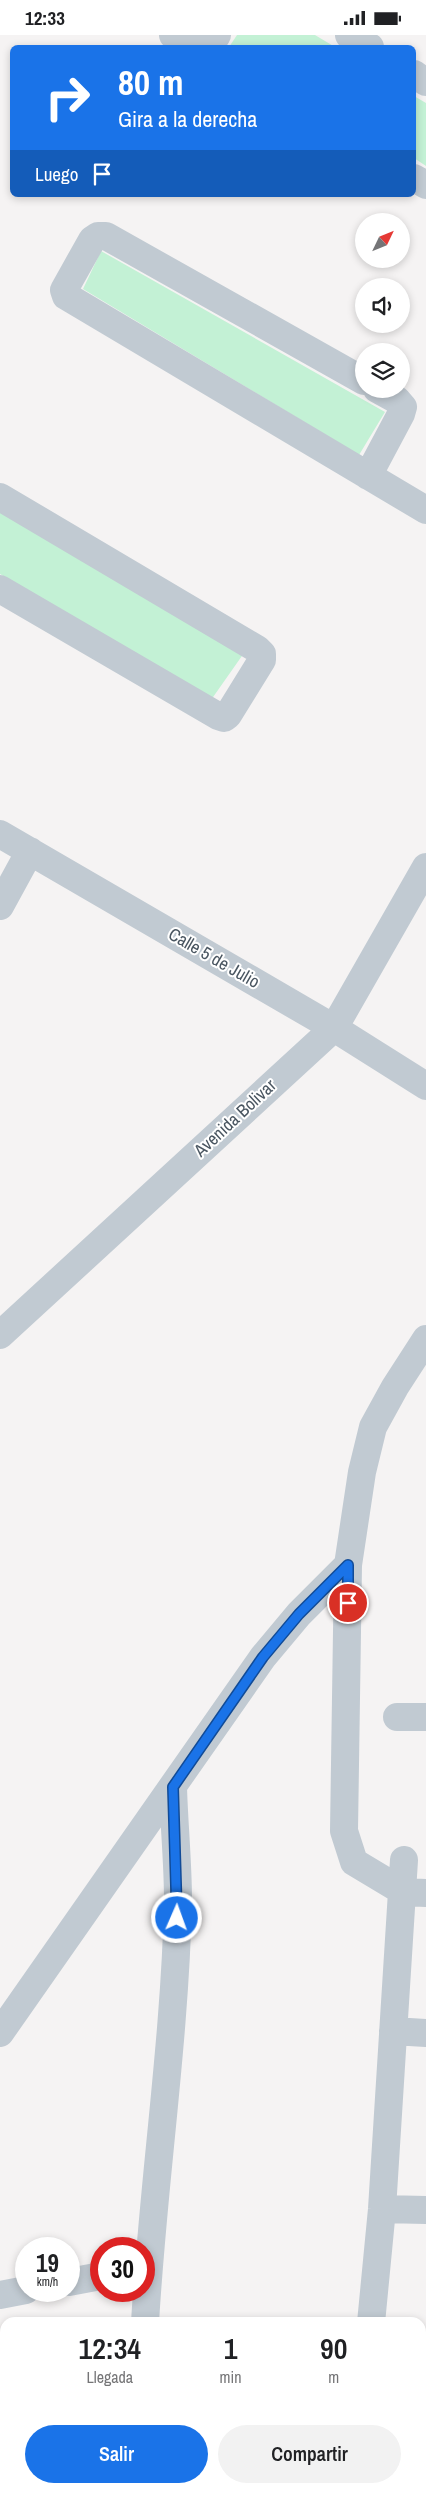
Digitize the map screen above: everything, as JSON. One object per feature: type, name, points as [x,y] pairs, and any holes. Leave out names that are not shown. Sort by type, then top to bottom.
[{"type":"street","points":[[173,35],[191,45]]},
{"type":"street","points":[[349,35],[366,45]]},
{"type":"street","points":[[355,376],[106,236],[98,236],[92,240],[64,290],[66,296],[426,510]]},
{"type":"street","points":[[368,476],[401,414],[403,407],[393,398]]},
{"type":"street","points":[[0,497],[256,649],[262,654],[262,660],[228,715],[224,718],[218,717],[0,589]]},
{"type":"street","name":"Calle 5 de Julio","points":[[0,834],[334,1028],[426,1086]]},
{"type":"street","points":[[0,906],[30,851]]},
{"type":"street","name":"Avenida Bolivar","points":[[0,1335],[334,1028],[426,867]]},
{"type":"street","points":[[415,1893],[354,1862],[344,1831],[348,1565],[362,1472],[373,1427],[395,1387],[426,1339]]},
{"type":"street","points":[[0,2033],[263,1657],[299,1614],[348,1565]]},
{"type":"street","points":[[397,1717],[426,1717]]},
{"type":"street","points":[[149,2237],[172,2016],[178,1899],[173,1787]]},
{"type":"street","points":[[354,1862],[415,1861],[415,1893],[393,2031],[382,2209],[372,2317]]},
{"type":"street","points":[[393,2031],[426,2033]]},
{"type":"street","points":[[382,2209],[426,2210]]},
{"type":"street","points":[[0,2295],[15,2292]]},
{"type":"street","points":[[145,2302],[145,2317]]},
{"type":"green space","points":[[237,35],[315,35],[332,45],[230,45]]},
{"type":"green space","points":[[416,97],[426,103],[426,166],[416,159]]},
{"type":"green space","points":[[101,251],[355,395],[355,398],[360,398],[385,412],[359,455],[83,289]]},
{"type":"green space","points":[[0,507],[244,653],[211,700],[0,574]]},
{"type":"route","points":[[177,1918],[178,1899],[173,1787],[263,1657],[299,1614],[348,1565],[348,1603]]}]
